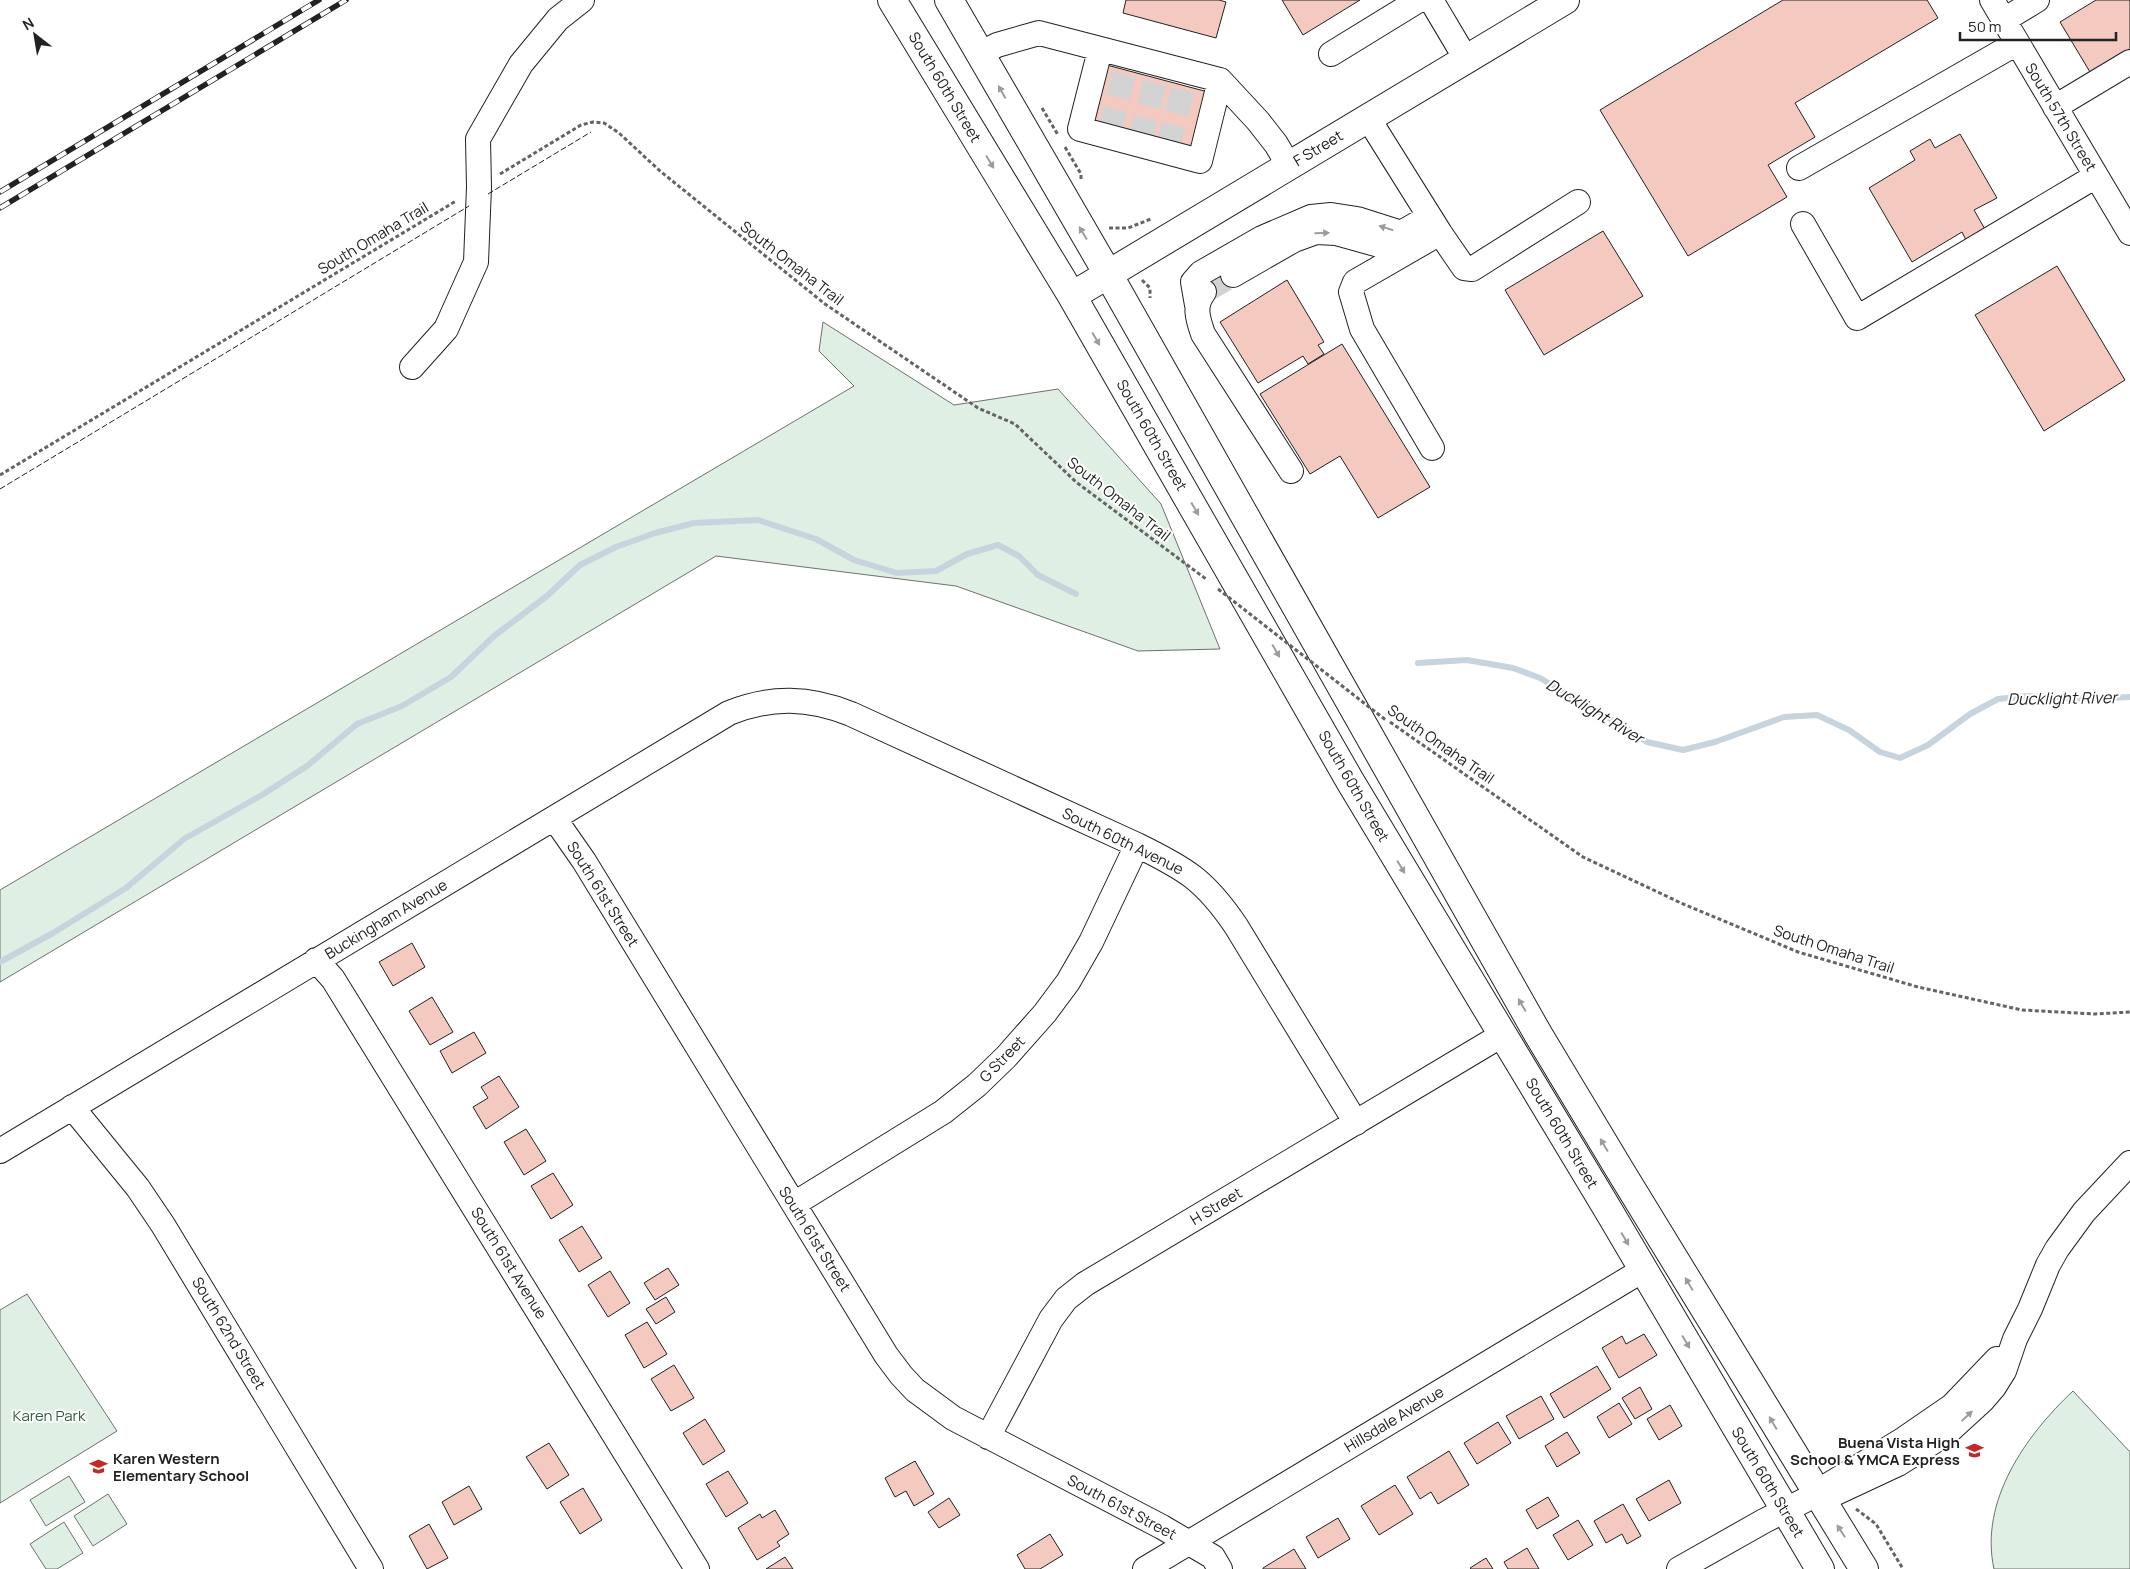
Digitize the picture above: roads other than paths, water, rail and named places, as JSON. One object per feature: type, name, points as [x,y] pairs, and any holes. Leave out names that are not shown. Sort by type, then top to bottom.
[{"type":"main road","name":"South 60th Street","points":[[892,0],[1072,296],[1350,781],[1820,1569]]},
{"type":"main road","name":"South 60th Street","points":[[949,0],[1108,274],[1538,1034],[1827,1493],[1864,1569]]},
{"type":"main road","name":"F Street","points":[[1072,296],[1565,0]]},
{"type":"street","points":[[412,367],[446,329],[476,262],[479,187],[478,140],[520,64],[558,19],[582,0]]},
{"type":"street","points":[[1331,54],[1419,0]]},
{"type":"street","points":[[1431,0],[1466,60]]},
{"type":"street","points":[[1998,10],[2037,0]]},
{"type":"street","name":"South 57th Street","points":[[1998,10],[2130,233]]},
{"type":"street","points":[[980,54],[998,45],[1039,33],[1100,50],[1126,63],[1158,72],[1186,79],[1220,80],[1258,121],[1276,144],[1289,166]]},
{"type":"street","points":[[1799,168],[2018,43]]},
{"type":"street","points":[[1100,50],[1080,129],[1140,142],[1200,161],[1220,80]]},
{"type":"street","points":[[2055,106],[2130,62]]},
{"type":"street","points":[[1368,118],[1434,225],[1464,268],[1472,269],[1578,202]]},
{"type":"street","points":[[1803,224],[1857,318],[2096,176]]},
{"type":"street","points":[[1233,275],[1257,251],[1311,217],[1331,215],[1357,219],[1401,233],[1434,225]]},
{"type":"street","points":[[1432,448],[1362,329],[1351,298],[1351,292],[1355,282],[1413,247],[1434,225]]},
{"type":"street","points":[[1291,471],[1203,334],[1198,317],[1201,298],[1193,282],[1201,273],[1257,251],[1316,232],[1336,232],[1390,248],[1413,247]]},
{"type":"street","name":"Buckingham Avenue","points":[[0,1151],[729,713],[761,702],[778,700]]},
{"type":"street","name":"South 60th Avenue","points":[[778,700],[819,703],[851,714],[1137,845],[1176,864],[1196,878],[1218,900],[1356,1123]]},
{"type":"street","name":"South 61st Street","points":[[554,818],[584,861],[901,1375],[934,1406],[988,1437],[1162,1527],[1189,1543]]},
{"type":"street","name":"G Street","points":[[794,1204],[943,1112],[977,1085],[1006,1057],[1045,1013],[1068,982],[1091,942],[1137,845]]},
{"type":"street","name":"South 61st Avenue","points":[[316,960],[334,979],[697,1569]]},
{"type":"street","name":"H Street","points":[[988,1437],[1051,1320],[1066,1300],[1085,1284],[1502,1035]]},
{"type":"street","name":"South 62nd Street","points":[[72,1107],[138,1188],[163,1225],[371,1569]]},
{"type":"street","points":[[1679,1569],[1785,1510],[1827,1493],[1830,1484],[1904,1439],[1952,1406],[1981,1378],[2015,1339],[2030,1310],[2048,1264],[2084,1212],[2130,1163]]},
{"type":"street","name":"Hillsdale Avenue","points":[[1145,1569],[1643,1270]]},
{"type":"street","points":[[1189,1543],[1213,1557],[1220,1569]]},
{"type":"waterway","points":[[0,962],[53,933],[126,888],[184,839],[262,795],[307,766],[357,724],[402,706],[451,677],[494,636],[547,596],[580,565],[616,547],[655,533],[694,523],[758,520],[816,539],[854,560],[897,573],[936,571],[967,554],[998,545],[1019,556],[1038,575],[1076,594]]},
{"type":"waterway","name":"Ducklight River","points":[[1418,663],[1467,660],[1513,668],[1540,678],[1647,742],[1683,750],[1715,742],[1784,717],[1817,715],[1849,730],[1880,752],[1900,758],[1928,745],[1970,714],[1998,699],[2028,696],[2090,699],[2130,697]]},
{"type":"tunnel","points":[[1109,132],[1125,70]]},
{"type":"tunnel","points":[[1140,141],[1156,78]]},
{"type":"tunnel","points":[[1167,148],[1184,86]]},
{"type":"tunnel","points":[[1205,291],[1233,275]]},
{"type":"railway","points":[[0,192],[319,0]]},
{"type":"railway","points":[[0,208],[346,0]]},
{"type":"place","name":"Buena Vista High School & YMCA Express","points":[[1974,1451]]},
{"type":"place","name":"Karen Western Elementary School","points":[[99,1467]]},
{"type":"park label","name":"Karen Park","points":[[49,1415]]}]
